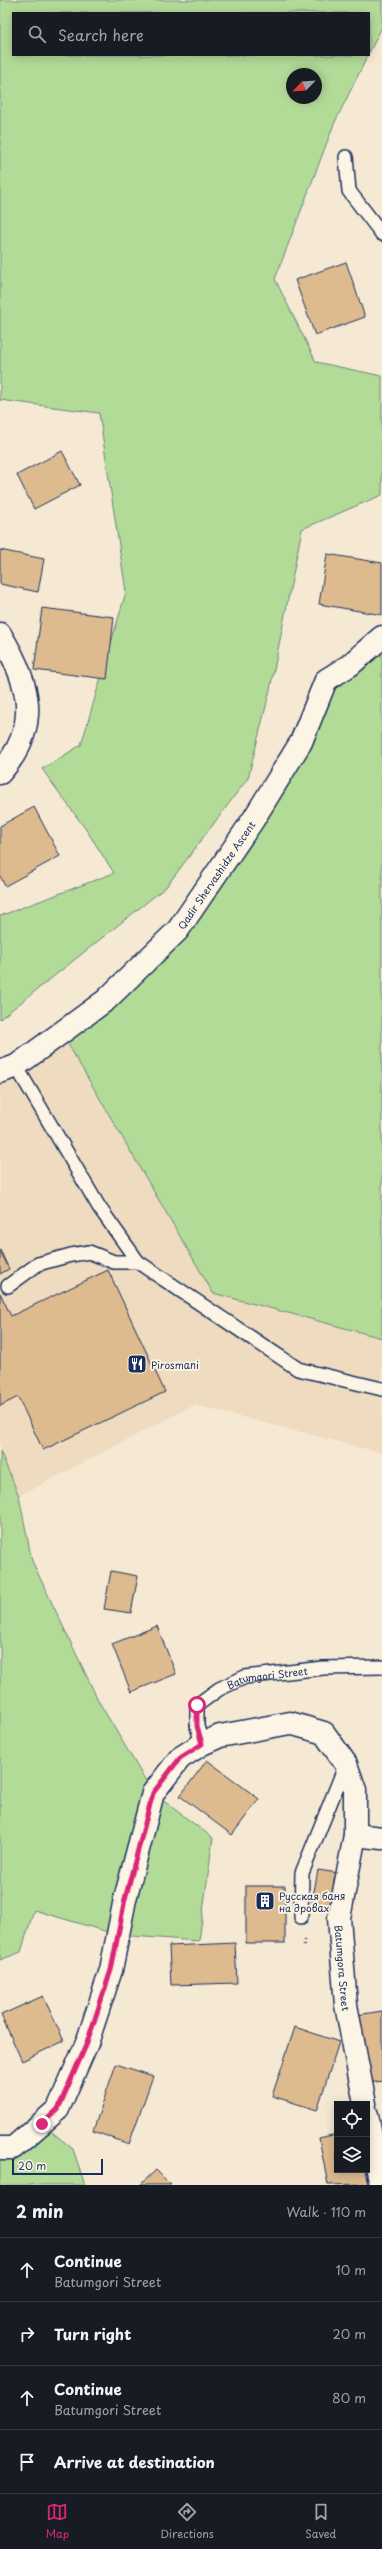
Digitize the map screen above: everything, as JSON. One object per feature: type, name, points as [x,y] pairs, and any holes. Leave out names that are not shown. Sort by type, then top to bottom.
[{"type":"street","points":[[0,634],[23,681],[27,710],[26,728],[20,748],[0,773]]},
{"type":"street","name":"Qadir Shervashidze Ascent","points":[[8,1069],[106,1000],[178,930],[253,820],[301,742],[326,680],[350,665],[375,645],[382,637]]},
{"type":"street","name":"Batumgora Street","points":[[0,2148],[13,2148],[58,2109],[81,2056],[111,1970],[125,1899],[153,1793],[180,1758],[202,1744],[220,1736],[290,1723],[324,1733],[346,1764],[354,1790],[355,1835],[339,1918],[346,2005],[364,2101]]},
{"type":"street","points":[[355,1835],[382,1838]]},
{"type":"street","points":[[370,2131],[380,2185]]},
{"type":"lane","points":[[346,157],[349,191],[382,234]]},
{"type":"lane","points":[[8,1069],[99,1208],[138,1262],[298,1369],[382,1390]]},
{"type":"lane","points":[[8,1286],[38,1264],[71,1255],[89,1252],[114,1262],[138,1262]]},
{"type":"lane","name":"Batumgori Street","points":[[202,1744],[197,1726],[197,1705],[219,1689],[245,1677],[323,1668],[380,1668]]},
{"type":"lane","points":[[301,1917],[302,1873],[346,1764]]},
{"type":"shaded area","points":[[61,1032],[213,1293],[382,1338],[382,1453],[194,1405],[19,1496],[0,1451],[0,1072]]},
{"type":"green space","points":[[0,0],[382,0],[382,27],[370,51],[370,12],[12,12],[12,56],[368,56],[334,124],[275,279],[316,362],[382,376],[382,495],[302,529],[270,690],[248,778],[166,887],[0,1019],[0,916],[114,873],[87,831],[42,769],[81,745],[126,592],[99,413],[0,400]]},
{"type":"green space","points":[[382,637],[382,1338],[213,1293],[61,1032],[178,930],[326,680]]},
{"type":"green space","points":[[0,1451],[19,1496],[32,1561],[99,1702],[153,1793],[213,1838],[199,1941],[118,1935],[34,1910],[21,1952],[0,1960]]},
{"type":"green space","points":[[42,2124],[73,2149],[85,2185],[0,2185],[0,2148]]},
{"type":"building","points":[[346,262],[365,317],[315,335],[295,280]]},
{"type":"building","points":[[62,451],[80,485],[34,509],[17,475]]},
{"type":"building","points":[[0,550],[44,559],[38,592],[0,584]]},
{"type":"building","points":[[327,554],[382,563],[382,615],[319,604]]},
{"type":"building","points":[[42,608],[114,617],[107,679],[34,670]]},
{"type":"building","points":[[34,807],[60,856],[5,886],[0,876],[0,826]]},
{"type":"building","points":[[0,1250],[9,1269],[0,1274]]},
{"type":"building","points":[[108,1270],[165,1392],[43,1450],[18,1397],[0,1406],[0,1293],[11,1316]]},
{"type":"building","points":[[111,1571],[138,1576],[131,1613],[104,1609]]},
{"type":"building","points":[[157,1626],[176,1674],[131,1692],[112,1644]]},
{"type":"building","points":[[207,1760],[259,1799],[232,1835],[180,1796]]},
{"type":"building","points":[[318,1870],[338,1873],[332,1906],[312,1902]]},
{"type":"building","name":"Русская баня на дровах","points":[[246,1886],[285,1886],[285,1943],[246,1943]]},
{"type":"building","points":[[235,1943],[237,1983],[171,1985],[169,1946]]},
{"type":"building","points":[[43,1996],[64,2041],[22,2061],[1,2015]]},
{"type":"building","points":[[382,2011],[382,2081],[369,2083],[357,2015]]},
{"type":"building","points":[[295,2027],[339,2042],[317,2110],[272,2096]]},
{"type":"building","points":[[116,2064],[153,2076],[129,2144],[93,2131]]},
{"type":"building","points":[[334,2135],[334,2173],[366,2173],[368,2184],[328,2185],[319,2138]]},
{"type":"building","points":[[156,2170],[171,2185],[140,2185]]},
{"type":"place","name":"Pirosmani","points":[[137,1364]]},
{"type":"place","name":"Русская баня на дровах","points":[[265,1901]]},
{"type":"route","points":[[42,2124],[58,2109],[87,2043],[111,1970],[125,1899],[153,1793],[180,1758],[202,1744],[197,1726],[197,1705]]}]
